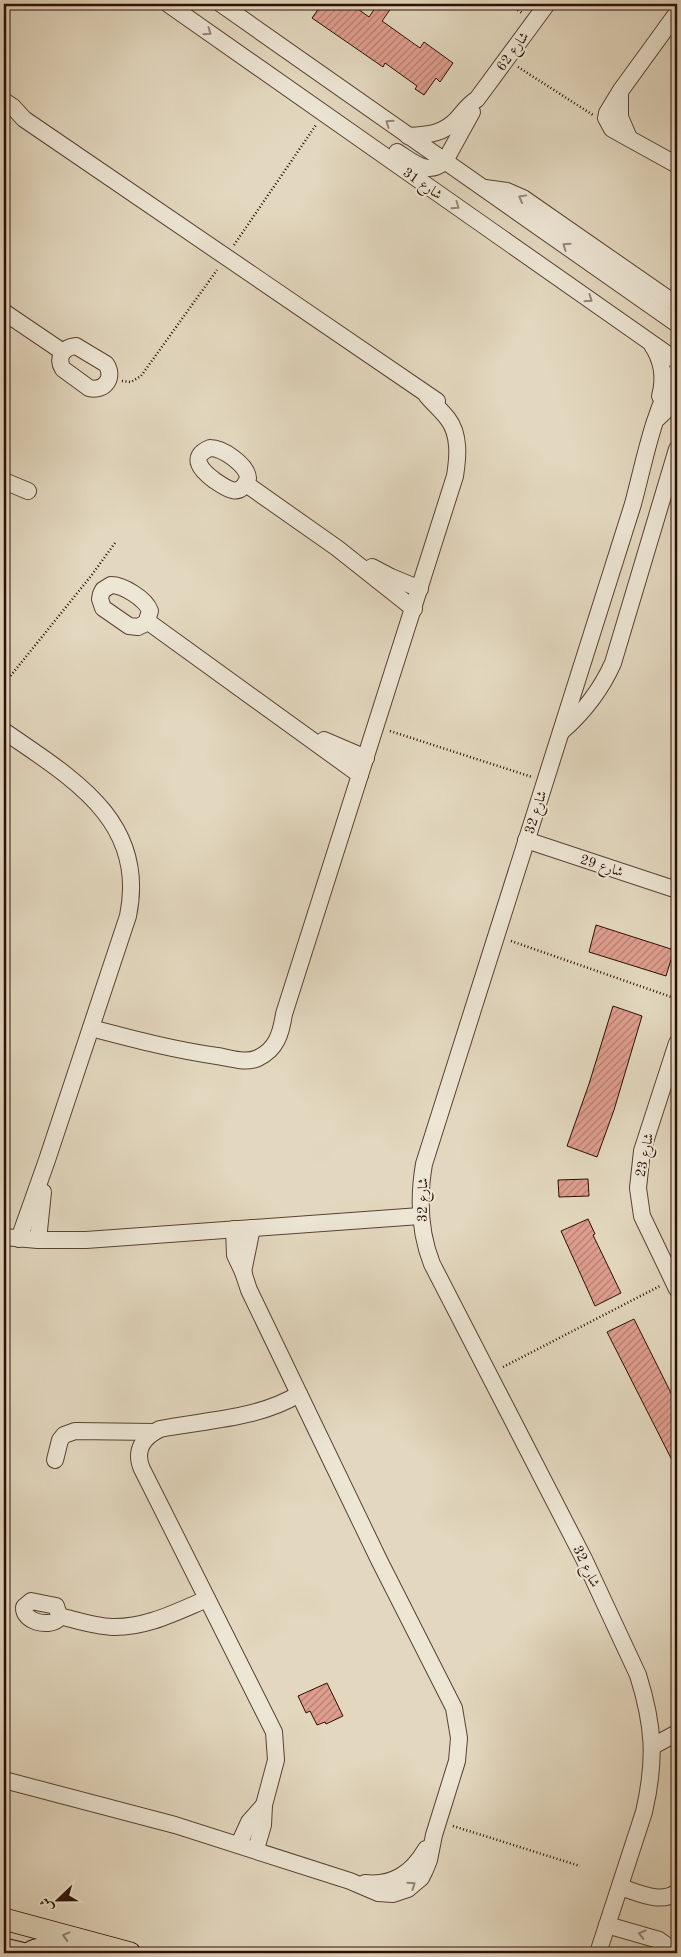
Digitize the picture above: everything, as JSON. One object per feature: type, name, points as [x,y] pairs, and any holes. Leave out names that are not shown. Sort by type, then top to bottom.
[{"type":"main road","points":[[4,1919],[130,1953]]},
{"type":"main road","points":[[29,1953],[33,1950],[50,1948],[68,1953]]},
{"type":"main road","points":[[4,1949],[21,1953]]},
{"type":"street","name":"شارع 31","points":[[168,4],[677,362]]},
{"type":"street","points":[[221,4],[677,324]]},
{"type":"street","name":"شارع 62","points":[[408,136],[434,134],[446,129],[477,99],[547,4]]},
{"type":"street","points":[[677,13],[620,90],[606,118],[612,129],[677,165]]},
{"type":"street","points":[[620,90],[620,117],[629,138]]},
{"type":"street","name":"شارع 62","points":[[445,161],[471,114],[477,99]]},
{"type":"street","points":[[4,101],[24,119],[427,396],[448,418],[456,434],[457,464],[452,487],[284,1014],[282,1031],[277,1042],[264,1054],[253,1060],[244,1060],[180,1051],[90,1028]]},
{"type":"street","points":[[4,113],[24,119]]},
{"type":"street","points":[[352,133],[386,146],[422,168],[435,168],[445,161]]},
{"type":"street","points":[[482,188],[507,191],[523,198],[677,305]]},
{"type":"street","points":[[4,312],[63,352]]},
{"type":"street","points":[[649,342],[658,357],[662,374],[655,422]]},
{"type":"street","name":"شارع 32","points":[[598,1953],[644,1812],[651,1776],[653,1746],[649,1716],[638,1675],[584,1559],[432,1264],[427,1251],[420,1216],[420,1186],[424,1164],[633,504],[660,402],[677,371]]},
{"type":"street","name":"شارع 32","points":[[655,422],[677,400]]},
{"type":"street","points":[[560,732],[600,690],[613,663],[677,449]]},
{"type":"street","points":[[4,481],[28,491]]},
{"type":"street","points":[[246,484],[337,548],[414,609]]},
{"type":"street","points":[[337,548],[360,558],[391,577],[420,589]]},
{"type":"street","points":[[147,622],[360,776]]},
{"type":"street","points":[[282,718],[298,724],[336,746],[366,758]]},
{"type":"street","points":[[4,731],[73,779],[105,812],[126,854],[131,877],[130,903],[48,1160],[11,1238],[79,1241],[420,1216]]},
{"type":"street","name":"شارع 29","points":[[526,840],[677,890]]},
{"type":"street","name":"شارع 23","points":[[676,1282],[642,1216],[638,1188],[642,1151],[672,1078],[677,1043]]},
{"type":"street","points":[[38,1240],[48,1160]]},
{"type":"street","points":[[244,1273],[252,1228]]},
{"type":"street","points":[[4,1780],[140,1815],[240,1844],[350,1881],[386,1883],[404,1875],[420,1860],[436,1828],[457,1761],[459,1738],[454,1708],[383,1569],[253,1299],[244,1273],[235,1255],[234,1229]]},
{"type":"street","points":[[55,1460],[60,1440],[72,1431],[154,1432],[261,1411],[299,1394]]},
{"type":"street","points":[[154,1432],[140,1446],[138,1453],[140,1464],[274,1732],[276,1760],[264,1805],[263,1824],[256,1849]]},
{"type":"street","points":[[59,1616],[100,1625],[133,1626],[155,1621],[207,1599]]},
{"type":"street","points":[[653,1746],[677,1733]]},
{"type":"street","points":[[240,1844],[249,1822],[264,1805]]},
{"type":"street","points":[[620,1886],[658,1898],[667,1897],[677,1892]]},
{"type":"street","points":[[607,1925],[659,1940],[666,1945],[670,1953]]},
{"type":"path","points":[[507,59],[589,114],[606,118]]},
{"type":"path","points":[[4,684],[91,576],[115,543]]},
{"type":"path","points":[[376,726],[545,781]]},
{"type":"path","points":[[496,936],[677,999]]},
{"type":"path","points":[[488,1374],[676,1282]]},
{"type":"path","points":[[436,1828],[580,1866]]},
{"type":"building","points":[[322,4],[351,4],[369,17],[378,4],[394,4],[382,21],[420,48],[424,42],[453,63],[440,82],[436,78],[424,95],[415,89],[417,86],[385,63],[383,67],[312,18]]},
{"type":"building","points":[[596,925],[674,950],[666,976],[589,952]]},
{"type":"building","points":[[613,1006],[642,1016],[614,1110],[597,1157],[567,1146],[589,1084]]},
{"type":"building","points":[[588,1179],[589,1196],[559,1197],[558,1180]]},
{"type":"building","points":[[588,1219],[595,1234],[593,1235],[621,1293],[595,1306],[561,1231]]},
{"type":"building","points":[[634,1319],[677,1405],[677,1470],[607,1332]]},
{"type":"building","points":[[327,1683],[343,1716],[326,1724],[325,1722],[317,1725],[310,1711],[306,1713],[298,1696]]}]
